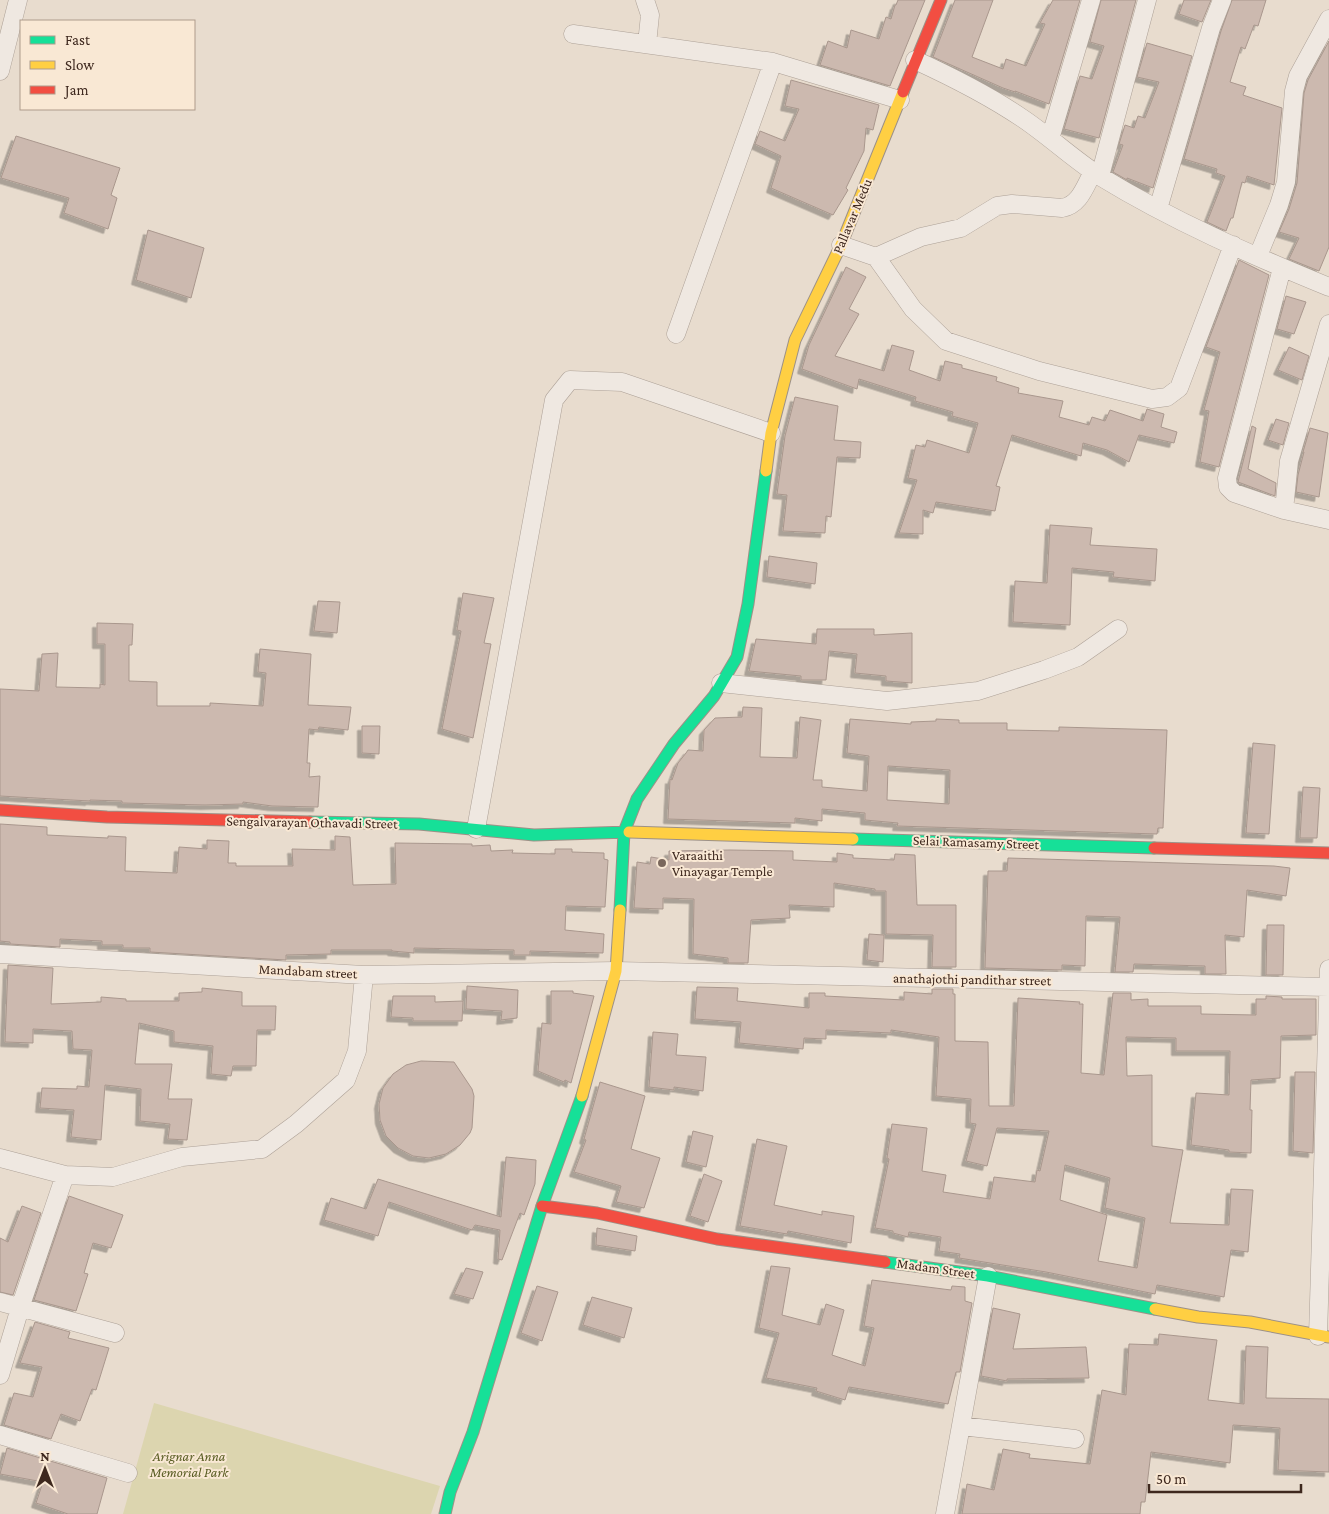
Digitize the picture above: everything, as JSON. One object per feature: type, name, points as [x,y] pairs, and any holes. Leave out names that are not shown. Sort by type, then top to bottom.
[{"type":"street","points":[[0,70],[18,0]]},
{"type":"street","points":[[645,0],[650,15],[647,44]]},
{"type":"street","name":"Pallavar Medu","points":[[445,1514],[450,1492],[473,1432],[542,1206],[582,1095],[616,971],[624,832],[637,799],[674,744],[714,696],[737,657],[748,604],[771,433],[795,340],[841,245],[941,0]]},
{"type":"street","points":[[1050,139],[1090,0]]},
{"type":"street","points":[[876,257],[921,237],[962,228],[997,206],[1012,204],[1062,208],[1077,201],[1097,174],[1147,0]]},
{"type":"street","points":[[1158,209],[1211,28],[1222,0]]},
{"type":"street","points":[[1258,256],[1279,205],[1286,182],[1294,91],[1298,76],[1329,19]]},
{"type":"street","points":[[573,34],[772,62],[900,100]]},
{"type":"street","points":[[915,60],[968,85],[1022,118],[1097,174],[1158,209],[1282,268],[1329,288]]},
{"type":"street","points":[[676,334],[772,62]]},
{"type":"street","points":[[841,245],[876,257],[913,309],[946,341],[1039,371],[1152,399],[1167,397],[1180,388],[1233,245]]},
{"type":"street","points":[[1282,268],[1227,478],[1228,487],[1234,493],[1284,510],[1329,520]]},
{"type":"street","points":[[1284,510],[1290,461],[1329,324]]},
{"type":"street","points":[[476,829],[554,400],[570,380],[622,382],[771,433]]},
{"type":"street","points":[[721,684],[888,701],[978,691],[1078,657],[1118,629]]},
{"type":"street","name":"Sengalvarayan Othavadi Street","points":[[0,810],[107,817],[419,824],[534,835],[624,832]]},
{"type":"street","name":"Selai Ramasamy Street","points":[[624,832],[1329,853]]},
{"type":"street","name":"Mandabam street","points":[[0,954],[364,975],[616,971]]},
{"type":"street","points":[[1323,1337],[1329,969]]},
{"type":"street","name":"anathajothi pandithar street","points":[[616,971],[1328,987]]},
{"type":"street","points":[[0,1158],[65,1175],[113,1177],[182,1157],[262,1149],[296,1124],[346,1080],[357,1051],[364,975]]},
{"type":"street","points":[[0,1375],[20,1308],[65,1175]]},
{"type":"street","name":"Madam Street","points":[[542,1206],[597,1213],[717,1239],[988,1276],[1198,1317],[1250,1322],[1323,1337]]},
{"type":"street","points":[[945,1514],[988,1276]]},
{"type":"street","points":[[0,1302],[115,1333]]},
{"type":"street","points":[[961,1426],[1075,1439]]},
{"type":"street","points":[[0,1435],[128,1473]]},
{"type":"green space","name":"Arignar Anna Memorial Park","points":[[154,1403],[440,1486],[431,1514],[123,1514]]},
{"type":"building","points":[[898,0],[925,0],[890,86],[820,65],[828,41],[847,48],[851,30],[879,39],[886,17],[891,19]]},
{"type":"building","points":[[955,0],[993,0],[972,57],[1003,69],[1006,59],[1026,66],[1045,24],[1040,23],[1053,0],[1080,0],[1049,104],[1003,88],[933,57]]},
{"type":"building","points":[[1101,0],[1136,0],[1099,138],[1064,129],[1080,76],[1092,79],[1104,46],[1090,42]]},
{"type":"building","points":[[1184,0],[1211,0],[1202,22],[1179,14]]},
{"type":"building","points":[[1232,0],[1266,0],[1258,26],[1254,25],[1245,49],[1241,47],[1230,82],[1246,87],[1243,95],[1282,108],[1274,185],[1247,176],[1245,183],[1242,182],[1233,218],[1231,218],[1226,231],[1207,222],[1225,176],[1216,173],[1217,169],[1184,159],[1221,31]]},
{"type":"building","points":[[1329,41],[1329,247],[1319,271],[1289,259],[1299,238],[1279,232],[1297,183],[1304,93],[1308,80]]},
{"type":"building","points":[[1147,43],[1192,56],[1153,188],[1127,178],[1127,180],[1113,172],[1123,145],[1119,144],[1125,125],[1134,128],[1138,116],[1145,118],[1159,82],[1137,77]]},
{"type":"building","points":[[791,80],[879,105],[873,130],[866,128],[864,151],[846,188],[848,190],[833,215],[771,188],[781,156],[755,144],[760,131],[785,141],[799,109],[785,106]]},
{"type":"building","points":[[16,136],[120,168],[111,195],[117,198],[108,229],[64,213],[69,198],[1,178]]},
{"type":"building","points":[[148,230],[204,248],[191,298],[136,280]]},
{"type":"building","points":[[1239,260],[1269,275],[1219,467],[1200,462],[1209,411],[1204,410],[1220,352],[1206,347]]},
{"type":"building","points":[[846,267],[866,277],[849,309],[859,314],[835,356],[884,371],[892,345],[914,351],[909,370],[940,381],[945,361],[962,365],[962,368],[997,377],[996,381],[1019,388],[1018,393],[1063,401],[1059,417],[1089,425],[1092,417],[1105,421],[1110,410],[1143,421],[1147,409],[1164,414],[1161,427],[1177,432],[1174,443],[1139,435],[1129,462],[1107,450],[1083,443],[1081,456],[1012,435],[996,486],[1000,487],[995,511],[936,502],[933,513],[923,510],[923,534],[899,533],[917,480],[908,478],[916,445],[925,447],[927,440],[969,453],[978,423],[952,416],[953,412],[915,401],[916,397],[859,379],[857,389],[802,369],[809,345]]},
{"type":"building","points":[[1286,296],[1306,302],[1294,334],[1277,329]]},
{"type":"building","points":[[1289,347],[1309,356],[1302,380],[1278,370]]},
{"type":"building","points":[[795,397],[838,406],[834,440],[861,442],[860,458],[837,457],[831,517],[826,516],[825,533],[783,531],[787,495],[777,494],[785,436]]},
{"type":"building","points":[[1276,419],[1289,423],[1283,445],[1268,440]]},
{"type":"building","points":[[1252,426],[1256,428],[1248,469],[1276,483],[1275,496],[1238,482]]},
{"type":"building","points":[[1310,428],[1328,433],[1319,497],[1296,492],[1303,452]]},
{"type":"building","points":[[1050,525],[1092,528],[1090,545],[1157,549],[1155,581],[1113,577],[1114,572],[1072,568],[1070,625],[1013,622],[1015,581],[1047,583]]},
{"type":"building","points":[[769,556],[817,563],[815,584],[767,577]]},
{"type":"building","points":[[463,593],[494,598],[484,643],[491,644],[473,738],[442,729],[461,631],[457,630]]},
{"type":"building","points":[[318,601],[340,602],[337,633],[314,631]]},
{"type":"building","points":[[97,623],[133,624],[132,645],[129,645],[129,681],[157,682],[157,706],[210,706],[210,703],[263,706],[266,673],[258,672],[260,649],[311,654],[308,705],[351,707],[348,730],[319,727],[318,730],[309,729],[307,763],[310,763],[309,777],[320,776],[318,807],[272,806],[243,802],[243,804],[205,805],[122,803],[122,801],[0,796],[0,689],[39,691],[42,654],[58,653],[56,687],[100,688],[100,684],[105,685],[105,644],[97,644]]},
{"type":"building","points":[[817,629],[874,629],[874,635],[912,633],[912,683],[886,681],[886,676],[855,673],[857,654],[829,651],[826,680],[801,680],[801,676],[749,671],[756,639],[816,644]]},
{"type":"building","points":[[743,707],[762,708],[760,757],[797,758],[800,717],[821,720],[813,780],[822,780],[822,787],[867,791],[869,756],[847,753],[850,719],[911,724],[911,722],[936,721],[936,719],[959,720],[959,723],[1007,723],[1007,730],[1059,731],[1059,727],[1167,730],[1163,828],[1158,828],[1157,834],[897,826],[898,823],[865,820],[865,813],[822,809],[822,821],[795,818],[795,823],[668,819],[670,779],[672,780],[678,763],[688,750],[703,751],[704,730],[715,718],[742,717]],"holes":[[[888,766],[950,770],[949,804],[887,800]]]},
{"type":"building","points":[[362,726],[380,726],[379,754],[362,753]]},
{"type":"building","points":[[1253,743],[1275,745],[1269,834],[1246,833]]},
{"type":"building","points":[[1303,787],[1320,788],[1317,838],[1300,838]]},
{"type":"building","points":[[0,824],[47,827],[47,835],[126,837],[125,871],[177,873],[179,847],[207,849],[207,840],[229,841],[228,863],[236,863],[236,866],[293,866],[292,849],[335,850],[335,836],[350,837],[353,885],[396,884],[395,843],[490,845],[491,851],[513,850],[512,853],[555,854],[555,849],[572,849],[572,852],[604,853],[604,859],[608,860],[605,907],[566,906],[565,930],[604,934],[603,953],[530,951],[530,955],[514,955],[514,950],[414,948],[414,953],[392,950],[331,950],[331,954],[286,955],[286,960],[150,952],[150,948],[123,948],[123,945],[102,945],[102,941],[60,939],[60,947],[10,944],[10,942],[0,941]]},
{"type":"building","points":[[669,851],[793,851],[793,860],[837,862],[837,853],[853,855],[853,858],[894,860],[895,854],[915,855],[917,905],[956,905],[956,967],[932,967],[933,935],[886,934],[886,891],[875,891],[875,889],[834,883],[834,907],[789,905],[790,918],[751,920],[748,963],[728,963],[728,958],[693,954],[694,899],[663,898],[663,909],[634,908],[637,862],[650,864],[651,857],[669,860]]},
{"type":"building","points":[[1008,858],[1290,868],[1286,896],[1247,890],[1244,937],[1225,935],[1226,974],[1205,974],[1205,966],[1134,964],[1133,972],[1115,972],[1120,917],[1086,916],[1085,966],[1062,965],[1062,970],[985,968],[988,871],[1007,871]]},
{"type":"building","points":[[1267,925],[1284,925],[1283,975],[1266,975]]},
{"type":"building","points":[[869,934],[884,935],[883,962],[867,960]]},
{"type":"building","points":[[8,965],[53,968],[51,1004],[101,1002],[101,997],[126,999],[126,1001],[179,1001],[179,993],[202,992],[202,988],[242,992],[242,1006],[276,1006],[275,1030],[257,1030],[256,1066],[233,1066],[231,1076],[211,1074],[213,1046],[174,1042],[174,1031],[139,1023],[135,1064],[172,1064],[168,1099],[192,1099],[187,1140],[168,1139],[170,1124],[140,1121],[141,1089],[105,1085],[101,1140],[71,1137],[74,1110],[40,1108],[42,1088],[77,1089],[77,1086],[89,1087],[92,1050],[73,1049],[72,1031],[33,1029],[33,1043],[5,1042]]},
{"type":"building","points":[[467,986],[518,990],[517,1018],[501,1020],[502,1011],[466,1009]]},
{"type":"building","points":[[697,987],[738,988],[737,1001],[809,1008],[809,993],[825,993],[825,996],[904,1000],[904,992],[932,994],[932,989],[953,989],[953,994],[955,994],[955,1041],[988,1042],[989,1106],[1014,1106],[1018,998],[1080,1002],[1079,1004],[1083,1004],[1081,1073],[1104,1075],[1113,993],[1131,993],[1131,1000],[1148,999],[1148,1006],[1201,1006],[1201,1014],[1256,1015],[1256,999],[1266,999],[1266,996],[1282,997],[1282,999],[1316,999],[1316,1035],[1281,1036],[1280,1078],[1251,1080],[1251,1153],[1229,1152],[1229,1150],[1191,1145],[1196,1093],[1229,1095],[1230,1051],[1176,1051],[1176,1038],[1126,1037],[1127,1076],[1152,1075],[1152,1146],[1183,1150],[1170,1223],[1229,1225],[1231,1189],[1253,1190],[1248,1252],[1231,1250],[1224,1297],[1157,1285],[1155,1294],[1046,1272],[959,1258],[960,1254],[939,1251],[941,1237],[909,1232],[908,1237],[893,1233],[893,1231],[875,1228],[889,1159],[887,1158],[892,1124],[927,1128],[922,1171],[946,1175],[943,1192],[990,1199],[994,1177],[1035,1182],[1037,1170],[1040,1171],[1049,1131],[997,1128],[987,1166],[966,1161],[976,1124],[970,1123],[971,1099],[936,1096],[939,1037],[891,1030],[891,1033],[826,1030],[826,1039],[804,1038],[803,1049],[739,1043],[741,1022],[695,1019]],"holes":[[[1065,1165],[1110,1178],[1105,1208],[1145,1218],[1137,1268],[1098,1261],[1107,1215],[1060,1200]]]},
{"type":"building","points":[[551,991],[573,991],[573,993],[594,996],[571,1083],[538,1071],[542,1023],[551,1024]]},
{"type":"building","points":[[393,996],[435,996],[435,1002],[463,1001],[462,1021],[413,1021],[413,1018],[391,1017]]},
{"type":"building","points":[[653,1032],[678,1034],[676,1055],[706,1057],[703,1091],[674,1087],[674,1090],[649,1087]]},
{"type":"building","points":[[421,1061],[454,1062],[472,1089],[474,1096],[470,1133],[460,1145],[446,1154],[429,1158],[413,1156],[398,1148],[386,1136],[380,1120],[379,1104],[383,1088],[393,1074],[406,1065]]},
{"type":"building","points":[[1295,1072],[1315,1072],[1313,1153],[1293,1151]]},
{"type":"building","points":[[600,1082],[645,1096],[631,1149],[660,1158],[644,1208],[616,1202],[621,1186],[574,1172],[586,1140],[584,1139]]},
{"type":"building","points":[[693,1131],[713,1136],[706,1167],[686,1162]]},
{"type":"building","points":[[757,1139],[787,1146],[774,1205],[822,1215],[822,1211],[854,1216],[851,1243],[788,1231],[787,1234],[740,1226]]},
{"type":"building","points":[[506,1157],[536,1160],[535,1184],[524,1215],[520,1213],[502,1260],[498,1259],[500,1230],[475,1225],[472,1230],[389,1202],[378,1236],[324,1220],[331,1198],[366,1209],[378,1179],[501,1217]]},
{"type":"building","points":[[704,1174],[722,1181],[708,1222],[690,1216]]},
{"type":"building","points":[[69,1196],[123,1215],[111,1248],[93,1243],[84,1273],[88,1274],[76,1311],[34,1300]]},
{"type":"building","points":[[22,1206],[41,1213],[13,1295],[0,1292],[0,1238],[8,1242]]},
{"type":"building","points":[[597,1228],[637,1236],[635,1251],[596,1245]]},
{"type":"building","points":[[771,1266],[790,1268],[782,1315],[820,1325],[826,1304],[844,1310],[832,1355],[865,1366],[874,1328],[864,1326],[872,1280],[951,1290],[952,1286],[965,1287],[965,1301],[972,1303],[960,1372],[956,1372],[948,1404],[849,1387],[845,1400],[816,1391],[817,1388],[766,1378],[779,1333],[759,1328]]},
{"type":"building","points":[[466,1268],[483,1272],[473,1299],[454,1294]]},
{"type":"building","points":[[537,1286],[558,1292],[542,1341],[521,1333]]},
{"type":"building","points":[[592,1297],[632,1308],[624,1338],[583,1325]]},
{"type":"building","points":[[993,1308],[1020,1314],[1013,1349],[1086,1347],[1089,1378],[1007,1379],[1007,1381],[981,1376]]},
{"type":"building","points":[[35,1322],[70,1332],[68,1338],[109,1348],[96,1390],[92,1389],[80,1421],[61,1414],[51,1439],[4,1425],[14,1393],[33,1397],[42,1367],[20,1363]]},
{"type":"building","points":[[1159,1334],[1217,1340],[1208,1400],[1244,1404],[1246,1346],[1268,1347],[1266,1398],[1329,1399],[1329,1472],[1278,1470],[1280,1428],[1233,1425],[1230,1463],[1151,1452],[1145,1502],[1141,1502],[1140,1514],[962,1514],[967,1484],[994,1490],[1003,1449],[1030,1454],[1029,1458],[1090,1464],[1102,1390],[1126,1395],[1129,1344],[1158,1345]]},
{"type":"building","points":[[7,1448],[107,1478],[97,1514],[68,1514],[36,1503],[43,1482],[0,1474]]},
{"type":"traffic: fast","points":[[620,910],[624,832],[637,799],[674,744],[714,696],[737,657],[748,604],[766,471]]},
{"type":"traffic: fast","points":[[310,822],[419,824],[534,835],[629,832]]},
{"type":"traffic: fast","points":[[853,839],[1154,848]]},
{"type":"traffic: fast","points":[[445,1514],[450,1492],[473,1432],[542,1206],[582,1096]]},
{"type":"traffic: fast","points":[[885,1262],[988,1276],[1155,1309]]},
{"type":"traffic: slow","points":[[766,471],[771,433],[795,340],[841,245],[903,92]]},
{"type":"traffic: slow","points":[[629,832],[853,839]]},
{"type":"traffic: slow","points":[[582,1096],[616,971],[620,910]]},
{"type":"traffic: slow","points":[[1155,1309],[1198,1317],[1250,1322],[1329,1337]]},
{"type":"traffic: jam","points":[[903,92],[941,0]]},
{"type":"traffic: jam","points":[[0,810],[107,817],[310,822]]},
{"type":"traffic: jam","points":[[1154,848],[1329,853]]},
{"type":"traffic: jam","points":[[542,1206],[597,1213],[717,1239],[885,1262]]},
{"type":"place","name":"Varaaithi Vinayagar Temple","points":[[662,863]]}]
